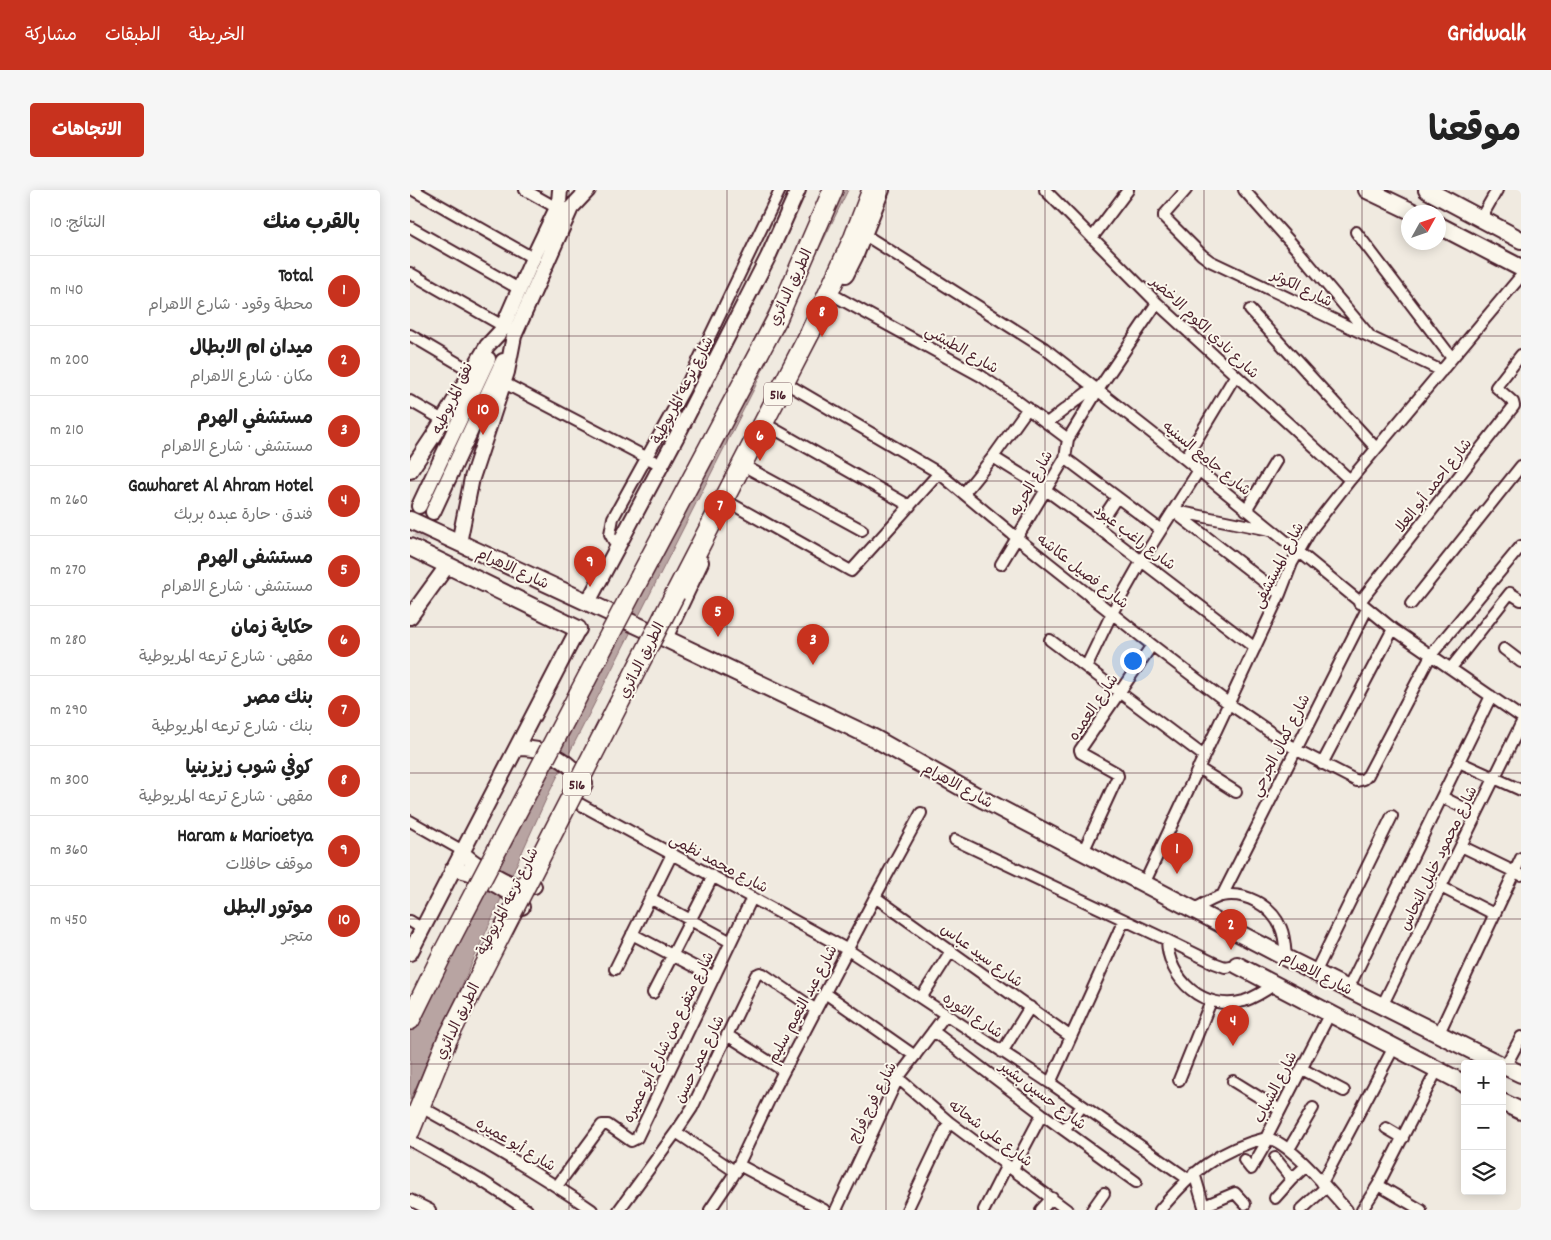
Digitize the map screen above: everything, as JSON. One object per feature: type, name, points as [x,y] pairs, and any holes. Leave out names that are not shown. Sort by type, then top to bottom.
[{"type":"highway","name":"الطريق الدائري","points":[[410,1020],[443,953],[778,316],[833,190]]},
{"type":"highway","name":"الطريق الدائري","points":[[410,1138],[433,1073],[463,1007],[810,333],[854,237],[872,190]]},
{"type":"main road","points":[[410,471],[490,342],[502,328],[533,258],[562,200],[579,190]]},
{"type":"main road","points":[[460,543],[474,473],[504,383],[514,336],[562,200],[588,190]]},
{"type":"main road","name":"شارع ترعه المريوطية","points":[[588,602],[768,257],[798,190]]},
{"type":"main road","points":[[661,637],[836,296],[865,235],[882,190]]},
{"type":"main road","points":[[1368,190],[1401,206]]},
{"type":"main road","points":[[1427,190],[1521,240]]},
{"type":"main road","points":[[1465,210],[1446,229],[1521,268]]},
{"type":"main road","name":"نفق المريوطيه","points":[[419,506],[502,328]]},
{"type":"main road","name":"نفق المريوطيه","points":[[433,512],[514,336]]},
{"type":"main road","name":"شارع الاهرام","points":[[410,520],[874,738],[984,800],[1193,910],[1438,1034],[1474,1058]]},
{"type":"main road","name":"شارع الاهرام","points":[[410,548],[578,629]]},
{"type":"main road","points":[[410,617],[447,566]]},
{"type":"main road","points":[[410,953],[452,870],[518,748],[578,629]]},
{"type":"main road","name":"شارع ترعه المريوطية","points":[[410,1138],[450,1047],[585,784],[572,768],[556,756],[538,749],[518,748]]},
{"type":"main road","points":[[463,851],[474,863],[517,886],[534,886]]},
{"type":"main road","points":[[452,870],[469,872],[503,890],[515,898],[522,908]]},
{"type":"main road","name":"شارع الاهرام","points":[[1237,965],[1437,1070],[1461,1081]]},
{"type":"main road","name":"شارع الاهرام","points":[[1506,1067],[1521,1074]]},
{"type":"main road","points":[[1506,1104],[1521,1111]]},
{"type":"street","points":[[413,190],[533,258]]},
{"type":"street","points":[[525,190],[562,200]]},
{"type":"street","points":[[618,547],[610,534],[613,518],[684,390],[780,190]]},
{"type":"street","name":"شارع نادي الكوم الاخضر","points":[[1045,190],[1157,303],[1350,480]]},
{"type":"street","points":[[1092,238],[1128,190]]},
{"type":"street","name":"شارع الكوثر","points":[[1186,190],[1165,214],[1164,218],[1206,258],[1442,371]]},
{"type":"street","points":[[1244,190],[1371,338]]},
{"type":"street","points":[[1481,218],[1497,190]]},
{"type":"street","points":[[410,227],[519,289]]},
{"type":"street","points":[[1356,232],[1452,358]]},
{"type":"street","name":"شارع جامع السنيه","points":[[865,235],[1044,348],[1199,470],[1393,630],[1521,716]]},
{"type":"street","points":[[410,273],[502,328]]},
{"type":"street","name":"شارع المستشفى","points":[[1144,884],[1298,552],[1312,530],[1350,480],[1521,276]]},
{"type":"street","name":"شارع الطبشي","points":[[836,296],[997,386],[1068,439]]},
{"type":"street","name":"شارع الحريه","points":[[1001,564],[1065,458],[1068,439],[1096,389],[1157,303]]},
{"type":"street","points":[[1250,310],[1376,448]]},
{"type":"street","points":[[410,335],[472,371]]},
{"type":"street","name":"شارع احمد أبو العلا","points":[[1363,606],[1514,406],[1514,403],[1496,386],[1521,355]]},
{"type":"street","points":[[1184,458],[1235,376]]},
{"type":"street","points":[[504,383],[661,465]]},
{"type":"street","name":"شارع فصيل عكاشه","points":[[789,385],[939,472],[1017,538],[1152,646],[1228,703],[1295,749],[1357,781],[1364,779],[1368,775],[1431,655]]},
{"type":"street","points":[[1047,423],[1096,389]]},
{"type":"street","points":[[410,402],[443,420]]},
{"type":"street","points":[[964,493],[993,458],[1028,408]]},
{"type":"street","points":[[769,426],[910,506]]},
{"type":"street","name":"شارع راغب عبود","points":[[993,458],[1046,490],[1142,560],[1254,648]]},
{"type":"street","points":[[1065,458],[1161,530]]},
{"type":"street","points":[[1246,510],[1276,460]]},
{"type":"street","points":[[1411,604],[1521,466]]},
{"type":"street","points":[[748,468],[862,530]]},
{"type":"street","points":[[1086,667],[1112,613],[1142,560],[1199,470]]},
{"type":"street","points":[[730,503],[851,571],[939,472]]},
{"type":"street","points":[[1096,527],[1117,497]]},
{"type":"street","points":[[1173,511],[1272,531]]},
{"type":"street","points":[[1173,511],[1280,594]]},
{"type":"street","points":[[1431,655],[1521,546]]},
{"type":"street","points":[[1451,668],[1511,593],[1521,600]]},
{"type":"street","name":"شارع كمال الجرحي","points":[[1222,896],[1363,606]]},
{"type":"street","points":[[1322,764],[1393,630]]},
{"type":"street","points":[[1050,640],[1204,756]]},
{"type":"street","name":"شارع العمده","points":[[1083,852],[1118,776],[1117,773],[1081,753],[1080,750],[1152,646]]},
{"type":"street","points":[[1504,649],[1521,662]]},
{"type":"street","points":[[1348,989],[1491,696]]},
{"type":"street","name":"شارع محمود خليل النحاس","points":[[1382,1006],[1521,724]]},
{"type":"street","points":[[1459,762],[1521,790]]},
{"type":"street","points":[[1198,768],[1236,792]]},
{"type":"street","points":[[1442,797],[1476,814]]},
{"type":"street","name":"شارع محمد نظمى","points":[[576,802],[848,950]]},
{"type":"street","name":"شارع عبد النعيم سليم","points":[[710,1210],[731,1181],[760,1117],[875,897],[922,813]]},
{"type":"street","points":[[1315,973],[1392,816]]},
{"type":"street","points":[[410,821],[463,851]]},
{"type":"street","points":[[955,840],[1220,966],[1237,965]]},
{"type":"street","points":[[1460,846],[1518,874]]},
{"type":"street","points":[[615,969],[672,854]]},
{"type":"street","points":[[1438,1034],[1494,914],[1518,874],[1521,858]]},
{"type":"street","points":[[653,993],[713,876]]},
{"type":"street","points":[[1441,887],[1494,914]]},
{"type":"street","points":[[1193,910],[1212,899],[1222,896],[1234,895],[1257,901],[1267,908],[1281,928],[1286,958]]},
{"type":"street","name":"شارع سيد عباس","points":[[875,897],[1071,1037]]},
{"type":"street","points":[[650,898],[731,942]]},
{"type":"street","name":"شارع متفرع من شارع أبو عميره","points":[[557,1186],[602,1125],[608,1125],[630,1141],[637,1138],[752,898]]},
{"type":"street","points":[[1050,1083],[1124,920]]},
{"type":"street","points":[[410,921],[423,929]]},
{"type":"street","points":[[632,934],[714,977]]},
{"type":"street","points":[[1167,940],[1170,960],[1174,971],[1181,981],[1200,996],[1211,1001],[1222,1003],[1242,1001],[1262,993],[1275,984]]},
{"type":"street","name":"شارع الثوره","points":[[848,950],[1082,1106],[1191,1176]]},
{"type":"street","points":[[921,998],[951,951]]},
{"type":"street","name":"شارع عمر حسن","points":[[619,1210],[692,1108],[755,978],[760,973],[816,1010]]},
{"type":"street","points":[[825,993],[915,1056]]},
{"type":"street","points":[[1179,1080],[1211,1001]]},
{"type":"street","points":[[1002,1052],[1030,1007]]},
{"type":"street","name":"شارع الشباب","points":[[1162,1209],[1191,1176],[1213,1160],[1233,1149],[1268,1138],[1280,1110],[1330,1013]]},
{"type":"street","name":"شارع فرج فراج","points":[[836,1210],[898,1078],[946,1014]]},
{"type":"street","name":"شارع حسين بشير","points":[[933,1031],[1042,1114],[1136,1182]]},
{"type":"street","points":[[727,1035],[784,1071]]},
{"type":"street","points":[[1505,1060],[1521,1037]]},
{"type":"street","points":[[1301,1210],[1324,1185],[1394,1047]]},
{"type":"street","points":[[1302,1069],[1344,1090]]},
{"type":"street","points":[[1362,1210],[1403,1138],[1437,1070]]},
{"type":"street","name":"شارع علي شحاته","points":[[898,1078],[949,1122],[1067,1210]]},
{"type":"street","points":[[1233,1081],[1280,1110]]},
{"type":"street","points":[[1064,1130],[1082,1106]]},
{"type":"street","name":"شارع أبو عميره","points":[[423,1108],[557,1186],[592,1210]]},
{"type":"street","points":[[1289,1149],[1313,1108]]},
{"type":"street","points":[[984,1210],[1042,1114]]},
{"type":"street","points":[[907,1210],[949,1122]]},
{"type":"street","points":[[1386,1128],[1403,1138]]},
{"type":"street","points":[[676,1132],[737,1168],[824,1210]]},
{"type":"street","points":[[410,1138],[527,1210]]},
{"type":"street","points":[[1244,1160],[1251,1170],[1268,1138],[1277,1140],[1306,1166],[1347,1210]]},
{"type":"street","points":[[1275,1158],[1292,1179]]},
{"type":"street","points":[[1275,1198],[1306,1166]]},
{"type":"street","points":[[1191,1176],[1205,1208],[1235,1193],[1245,1204]]},
{"type":"street","points":[[1378,1184],[1419,1210]]},
{"type":"street","points":[[1092,1210],[1104,1193]]},
{"type":"street","points":[[1041,1210],[1052,1198]]},
{"type":"street","points":[[410,1200],[430,1210]]},
{"type":"shaded area","points":[[829,190],[848,190],[800,288],[755,387],[547,797],[410,1100],[410,1017],[770,308],[809,237]]},
{"type":"tunnel","points":[[410,558],[430,518]]},
{"type":"place","name":"كوفي شوب زيزينيا","points":[[822,337]]},
{"type":"place","name":"موتور البطل","points":[[483,435]]},
{"type":"place","name":"حكاية زمان","points":[[760,461]]},
{"type":"place","name":"بنك مصر","points":[[720,531]]},
{"type":"place","name":"Haram & Marioetya","points":[[590,587]]},
{"type":"place","name":"مستشفى الهرم","points":[[718,637]]},
{"type":"place","name":"مستشفي الهرم","points":[[813,665]]},
{"type":"place","name":"Total","points":[[1177,874]]},
{"type":"place","name":"ميدان ام الابطال","points":[[1231,950]]},
{"type":"place","name":"Gawharet Al Ahram Hotel","points":[[1233,1046]]}]
